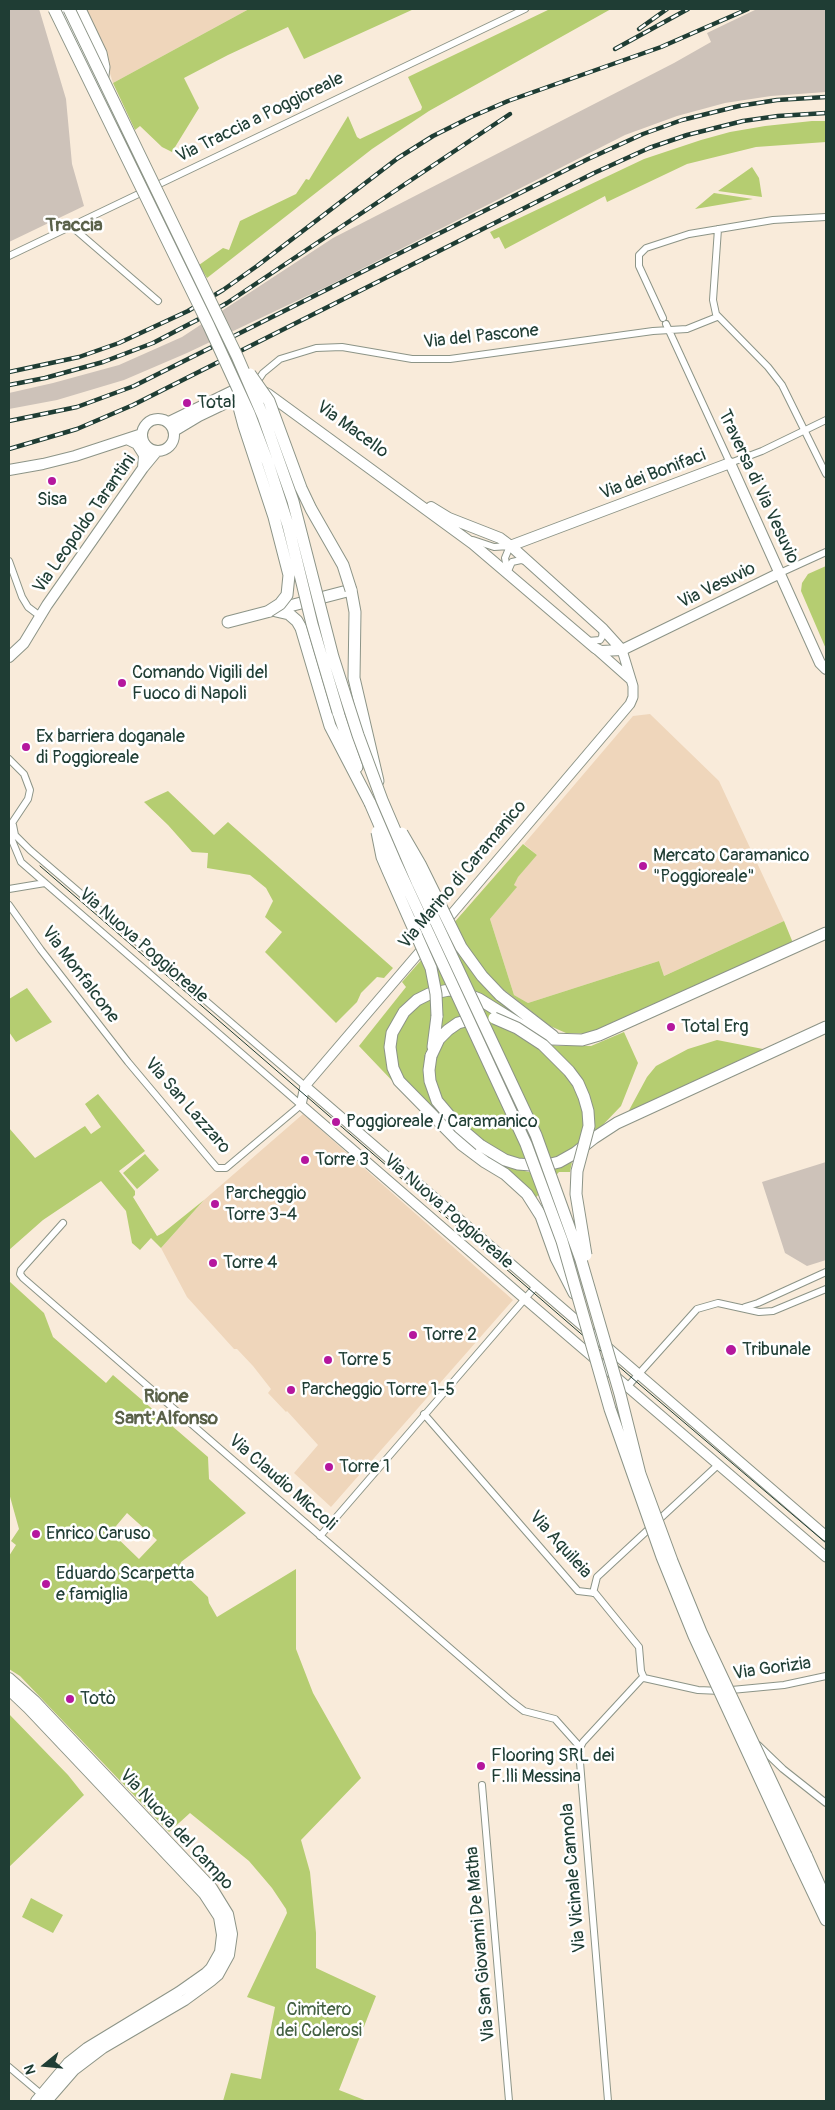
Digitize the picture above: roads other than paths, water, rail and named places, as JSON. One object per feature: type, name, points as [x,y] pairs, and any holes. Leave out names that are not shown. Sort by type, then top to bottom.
[{"type":"highway","points":[[54,9],[233,362],[263,416],[283,470],[302,533],[333,657],[358,735],[382,800],[418,884],[536,1135],[563,1206],[594,1306],[640,1474],[672,1561],[701,1632],[826,1900]]},
{"type":"highway","points":[[69,9],[233,362],[275,485],[290,534],[325,669],[370,803],[526,1144],[562,1241],[610,1409],[633,1480],[662,1557],[694,1636],[826,1920]]},
{"type":"highway","points":[[82,13],[101,53],[104,67],[101,92]]},
{"type":"highway","points":[[233,362],[269,400],[303,494],[343,565],[351,590],[355,619],[354,678],[372,745],[382,800],[420,864],[461,947],[482,976],[500,995],[552,1035],[574,1041]]},
{"type":"highway","points":[[233,362],[244,426],[270,502],[289,575],[287,595],[280,604],[269,611]]},
{"type":"highway","points":[[228,622],[351,590]]},
{"type":"highway","points":[[269,611],[289,614],[297,621],[301,628],[336,739],[370,803],[382,857],[428,957],[434,978],[437,1016],[429,1070],[430,1082],[437,1101],[459,1127],[480,1145],[505,1160],[518,1164],[543,1166],[559,1162],[617,1123],[826,1027]]},
{"type":"highway","points":[[581,1309],[554,1253],[541,1216],[527,1194],[505,1174],[461,1144],[399,1081],[390,1055],[390,1040],[395,1027],[411,1005],[424,996],[450,990],[464,992],[479,999],[537,1035],[551,1039],[574,1041],[599,1036],[826,933]]},
{"type":"highway","points":[[431,1056],[439,1039],[452,1026],[472,1018],[494,1018],[517,1028],[542,1045],[557,1058],[578,1083],[587,1104],[589,1126],[578,1171],[576,1202],[594,1306]]},
{"type":"main road","points":[[172,427],[257,382]]},
{"type":"main road","name":"Via Macello","points":[[257,382],[438,516]]},
{"type":"main road","name":"Via Macello","points":[[245,389],[262,391],[268,394],[438,516]]},
{"type":"main road","name":"Via Leopoldo Tarantini","points":[[154,418],[164,419],[172,427],[175,437],[170,446],[165,450],[157,451],[145,445],[142,434],[145,424],[154,418]]},
{"type":"main road","points":[[9,470],[51,462],[142,434]]},
{"type":"main road","points":[[127,439],[137,444],[144,455],[143,468]]},
{"type":"main road","name":"Via Leopoldo Tarantini","points":[[9,657],[24,643],[40,616],[143,468],[157,451]]},
{"type":"main road","name":"Via dei Bonifaci","points":[[510,546],[730,463]]},
{"type":"main road","name":"Traversa di Via Vesuvio","points":[[730,463],[780,574],[826,669]]},
{"type":"main road","points":[[438,516],[591,644],[631,680]]},
{"type":"main road","points":[[438,516],[491,534],[510,546],[602,629],[622,650]]},
{"type":"main road","name":"Via Vesuvio","points":[[622,650],[780,574]]},
{"type":"main road","points":[[591,644],[609,652],[622,650]]},
{"type":"main road","name":"Via Marino di Caramanico","points":[[305,1086],[630,704],[633,697],[631,680],[622,650]]},
{"type":"main road","points":[[301,1105],[305,1086]]},
{"type":"main road","name":"Via Nuova Poggioreale","points":[[305,1086],[826,1536]]},
{"type":"main road","name":"Via Nuova Poggioreale","points":[[301,1105],[524,1299],[826,1557]]},
{"type":"main road","name":"Via Nuova del Campo","points":[[9,1678],[35,1702],[212,1888],[228,1914],[232,1934],[229,1955],[218,1975],[185,2000],[103,2048],[74,2070],[43,2099]]},
{"type":"main road","name":"Via Nuova del Campo","points":[[9,1690],[204,1894],[219,1917],[222,1935],[220,1952],[206,1973],[180,1992],[98,2040],[68,2063],[43,2099]]},
{"type":"street","points":[[60,9],[195,286]]},
{"type":"street","name":"Via Traccia a Poggioreale","points":[[9,256],[525,9]]},
{"type":"street","points":[[826,218],[773,220],[718,229],[713,300],[717,317],[774,374],[790,399],[826,474]]},
{"type":"street","points":[[71,226],[158,300]]},
{"type":"street","name":"Traversa di Via Vesuvio","points":[[718,229],[680,235],[649,247],[641,252],[638,258],[639,266],[730,463]]},
{"type":"street","name":"Via del Pascone","points":[[257,382],[263,373],[280,358],[316,348],[342,347],[412,359],[450,358],[666,324],[692,328],[717,317]]},
{"type":"street","points":[[233,362],[245,389]]},
{"type":"street","name":"Via dei Bonifaci","points":[[730,463],[755,454],[826,420]]},
{"type":"street","points":[[461,535],[494,547],[510,546],[505,558],[508,574]]},
{"type":"street","name":"Via Vesuvio","points":[[780,574],[826,552]]},
{"type":"street","points":[[9,561],[22,597],[28,607],[40,616]]},
{"type":"street","points":[[508,574],[508,568],[512,562],[527,561]]},
{"type":"street","points":[[591,644],[600,640],[602,629]]},
{"type":"street","name":"Via Nuova Poggioreale","points":[[9,760],[24,774],[29,784],[28,800],[10,828],[9,837],[18,857],[45,883],[301,1105]]},
{"type":"street","name":"Via Nuova Poggioreale","points":[[17,817],[13,826],[14,833],[35,854],[305,1086]]},
{"type":"street","points":[[26,866],[23,859],[25,854],[35,854]]},
{"type":"street","points":[[9,889],[45,883]]},
{"type":"street","name":"Via Monfalcone","points":[[9,905],[40,950],[128,1062]]},
{"type":"street","name":"Via San Lazzaro","points":[[128,1062],[213,1165],[221,1169],[226,1168],[301,1105]]},
{"type":"street","name":"Via Claudio Miccoli","points":[[63,1223],[21,1270],[20,1274],[23,1278],[511,1701],[524,1711],[555,1719],[580,1747]]},
{"type":"street","points":[[745,1307],[826,1272]]},
{"type":"street","points":[[320,1536],[536,1286]]},
{"type":"street","points":[[628,1386],[697,1309],[713,1303],[745,1307],[759,1312],[773,1311],[826,1289]]},
{"type":"street","name":"Via Aquileia","points":[[424,1414],[578,1591],[593,1593],[639,1647],[643,1677]]},
{"type":"street","points":[[593,1593],[598,1577],[719,1464]]},
{"type":"street","name":"Via Gorizia","points":[[721,1691],[784,1685],[826,1676]]},
{"type":"street","points":[[580,1747],[643,1677],[647,1680],[698,1690],[721,1691],[726,1697],[742,1730],[783,1769],[826,1803]]},
{"type":"street","name":"Via Vicinale Cannola","points":[[580,1747],[608,2101]]},
{"type":"street","name":"Via San Giovanni De Matha","points":[[482,1785],[509,2101]]},
{"type":"street","points":[[9,2067],[43,2099]]},
{"type":"tunnel","points":[[224,346],[234,366]]},
{"type":"tram line","points":[[40,866],[646,1390],[826,1543]]},
{"type":"railway","points":[[639,29],[667,9]]},
{"type":"railway","points":[[615,49],[688,9]]},
{"type":"railway","points":[[9,372],[79,357],[119,343],[188,311],[223,290],[257,266],[398,158],[433,136],[471,117],[508,101],[661,47],[748,9]]},
{"type":"railway","points":[[9,421],[77,407],[134,386],[588,159],[643,134],[682,120],[739,106],[777,100],[826,97]]},
{"type":"railway","points":[[9,449],[77,429],[133,405],[594,173],[649,148],[687,135],[743,121],[778,116],[826,113]]},
{"type":"railway","points":[[9,385],[45,378],[103,362],[153,343],[199,319],[227,303],[510,114]]},
{"type":"place","name":"Total","points":[[187,403]]},
{"type":"place","name":"Sisa","points":[[52,481]]},
{"type":"place","name":"Comando Vigili del Fuoco di Napoli","points":[[122,683]]},
{"type":"place","name":"Ex barriera doganale di Poggioreale","points":[[26,747]]},
{"type":"place","name":"Mercato Caramanico \"Poggioreale\"","points":[[643,866]]},
{"type":"place","name":"Total Erg","points":[[671,1027]]},
{"type":"place","name":"Poggioreale / Caramanico","points":[[336,1122]]},
{"type":"place","name":"Torre 3","points":[[305,1160]]},
{"type":"place","name":"Parcheggio Torre 3-4","points":[[215,1204]]},
{"type":"place","name":"Torre 4","points":[[213,1263]]},
{"type":"place","name":"Torre 2","points":[[413,1335]]},
{"type":"place","name":"Tribunale","points":[[731,1350]]},
{"type":"place","name":"Torre 5","points":[[328,1360]]},
{"type":"place","name":"Parcheggio Torre 1-5","points":[[291,1390]]},
{"type":"place","name":"Torre 1","points":[[329,1467]]},
{"type":"place","name":"Enrico Caruso","points":[[36,1534]]},
{"type":"place","name":"Eduardo Scarpetta e famiglia","points":[[46,1584]]},
{"type":"place","name":"Totò","points":[[70,1699]]},
{"type":"place","name":"Flooring SRL dei F.lli Messina","points":[[481,1766]]},
{"type":"district","name":"Traccia","points":[[74,226]]},
{"type":"district","name":"Rione Sant'Alfonso","points":[[166,1408]]},
{"type":"park label","name":"Cimitero dei Colerosi","points":[[319,2020]]}]
